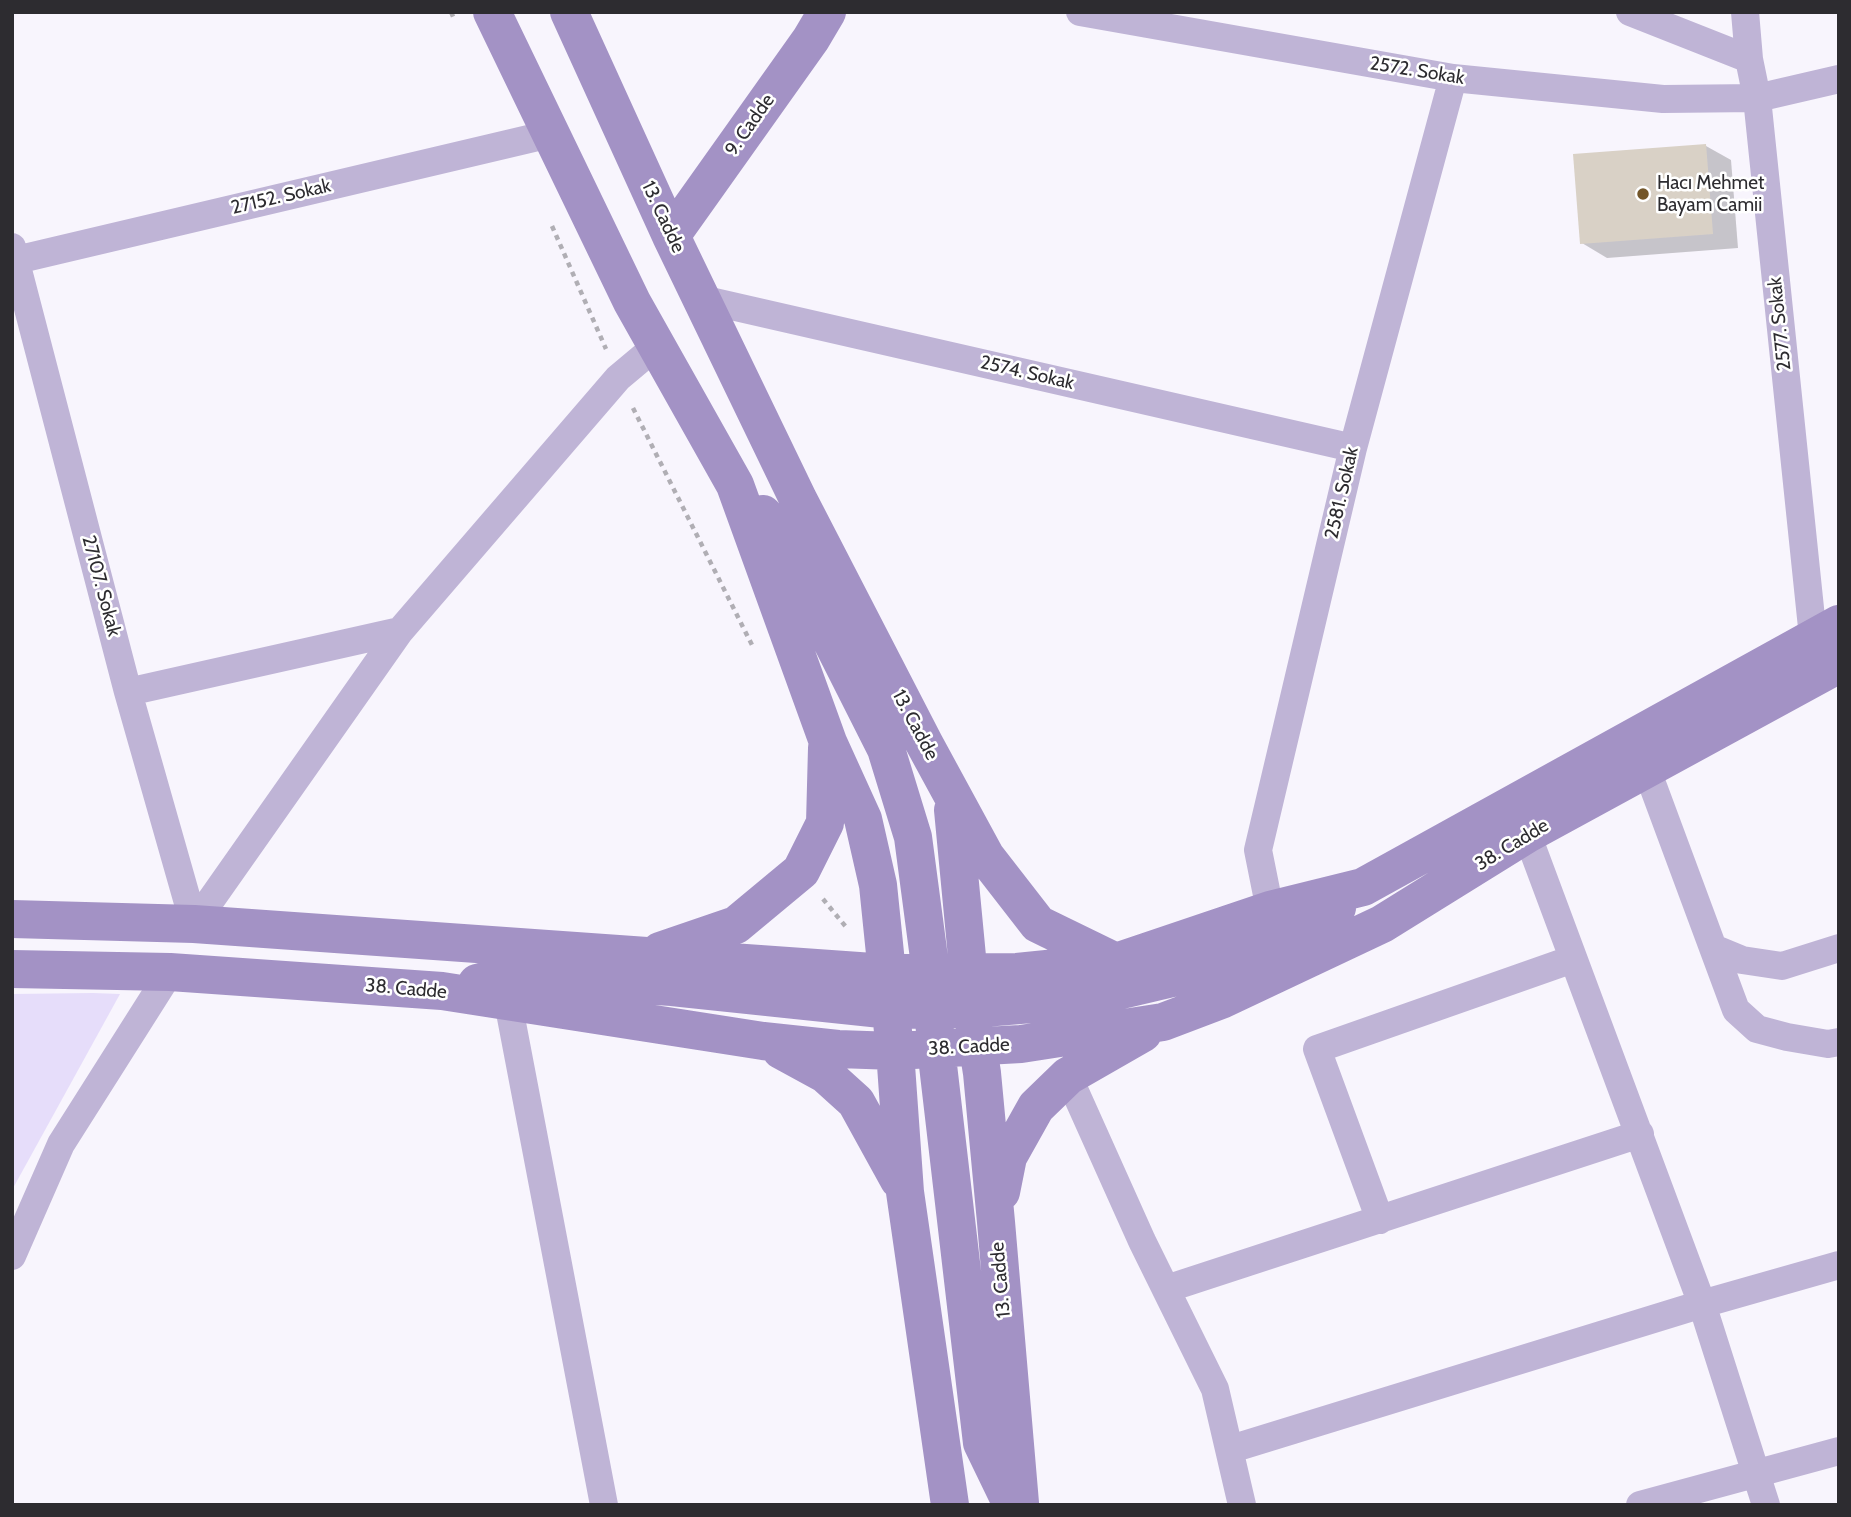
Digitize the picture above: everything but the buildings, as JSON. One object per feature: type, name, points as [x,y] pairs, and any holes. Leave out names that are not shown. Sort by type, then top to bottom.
[{"type":"main road","name":"13. Cadde","points":[[569,12],[671,236],[798,499],[951,794],[972,1009],[982,1073],[1020,1505]]},
{"type":"main road","name":"9. Cadde","points":[[671,236],[827,12]]},
{"type":"main road","points":[[474,18],[550,134],[655,347],[735,485],[828,743],[863,819],[878,885],[895,1051],[905,1192],[950,1505]]},
{"type":"main road","points":[[735,485],[773,525],[886,749],[913,837],[982,1443],[1012,1505]]},
{"type":"main road","name":"38. Cadde","points":[[12,969],[170,972],[442,991],[763,1041],[838,1049],[895,1051],[936,1048],[972,1009],[1017,972],[1116,962],[1270,910],[1363,887],[1826,630]]},
{"type":"main road","name":"38. Cadde","points":[[972,1009],[1021,1044],[1163,1022],[1221,1000],[1382,924],[1527,834],[1839,664]]},
{"type":"main road","points":[[645,957],[736,925],[801,871],[825,823],[828,743]]},
{"type":"main road","points":[[951,794],[986,857],[1038,924],[1116,962]]},
{"type":"main road","points":[[12,919],[194,924],[887,973],[972,1009],[1079,1000],[1219,967],[1308,930],[1363,887]]},
{"type":"main road","points":[[442,991],[506,976],[672,987],[891,1010],[932,992]]},
{"type":"main road","points":[[996,1222],[1008,1157],[1036,1107],[1068,1076],[1163,1022]]},
{"type":"main road","points":[[763,1041],[825,1074],[856,1102],[905,1192]]},
{"type":"street","name":"2572. Sokak","points":[[1080,12],[1453,78],[1663,99],[1756,98],[1839,79]]},
{"type":"street","points":[[1630,12],[1749,59]]},
{"type":"street","name":"2577. Sokak","points":[[1745,12],[1749,59],[1826,630]]},
{"type":"street","name":"2581. Sokak","points":[[1270,910],[1258,850],[1353,448],[1453,78]]},
{"type":"street","name":"27152. Sokak","points":[[13,256],[550,134]]},
{"type":"street","name":"27107. Sokak","points":[[13,256],[128,692],[194,924]]},
{"type":"street","name":"2574. Sokak","points":[[701,299],[1353,448]]},
{"type":"street","points":[[194,924],[400,631],[618,378],[655,347]]},
{"type":"street","points":[[128,692],[400,631]]},
{"type":"street","points":[[1647,770],[1736,1010],[1757,1029],[1828,1044],[1839,1042]]},
{"type":"street","points":[[1527,834],[1702,1304],[1766,1505]]},
{"type":"street","points":[[1713,948],[1742,960],[1782,966],[1839,948]]},
{"type":"street","points":[[1380,1220],[1317,1049],[1573,959]]},
{"type":"street","points":[[12,1256],[61,1144],[170,972]]},
{"type":"street","points":[[508,1002],[604,1505]]},
{"type":"street","points":[[1068,1076],[1166,1290],[1215,1389],[1242,1505]]},
{"type":"street","points":[[1166,1290],[1640,1134]]},
{"type":"street","points":[[1231,1449],[1702,1304],[1839,1265]]},
{"type":"street","points":[[1640,1505],[1839,1451]]},
{"type":"path","points":[[451,12],[474,18]]},
{"type":"path","points":[[547,216],[618,378],[759,659]]},
{"type":"shaded area","points":[[12,994],[120,994],[12,1190]]},
{"type":"place","name":"Hacı Mehmet Bayam Camii","points":[[1643,194]]}]
